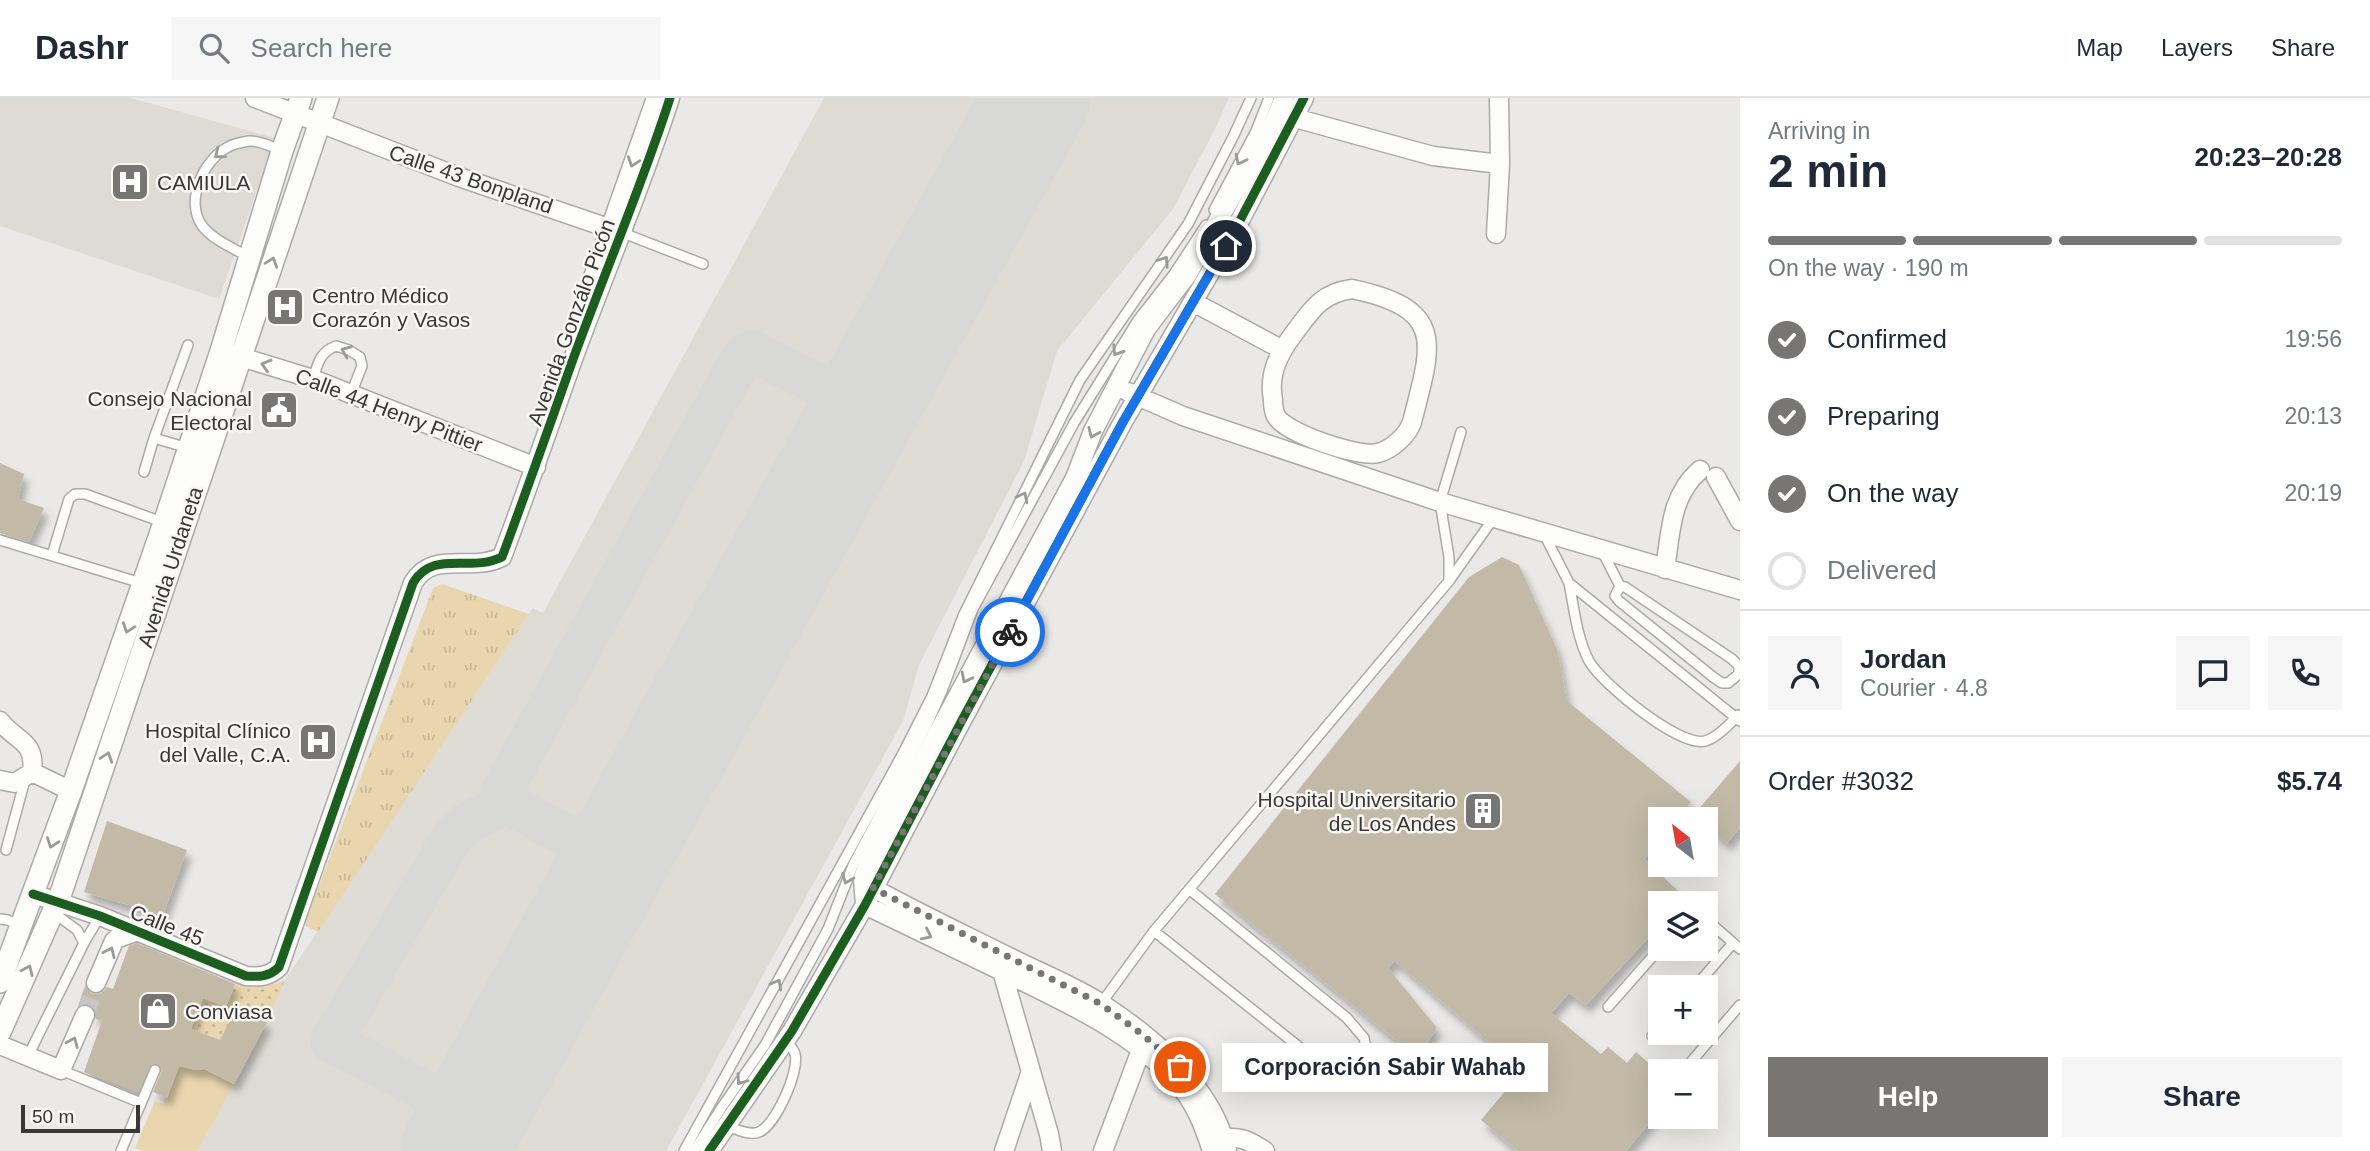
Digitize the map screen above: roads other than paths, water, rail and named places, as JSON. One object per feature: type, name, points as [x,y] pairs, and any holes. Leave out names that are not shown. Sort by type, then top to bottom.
[{"type":"street","name":"Calle 43 Bonpland","points":[[256,98],[299,105],[320,123],[459,177],[617,230]]},
{"type":"street","name":"Avenida Urdaneta","points":[[2,973],[22,927],[71,791],[189,449],[231,354],[328,98]]},
{"type":"street","name":"Avenida Gonzálo Picón","points":[[265,975],[271,974],[278,967],[419,572],[434,564],[484,564],[502,558],[532,465],[573,362],[617,230],[656,98]]},
{"type":"street","name":"Avenida Gonzálo Picón","points":[[617,230],[648,166],[670,98]]},
{"type":"street","points":[[866,905],[863,878],[869,861],[1074,478],[1093,431],[1146,329],[1187,275],[1273,124],[1284,98]]},
{"type":"street","points":[[709,1151],[786,1041],[866,905],[1112,443],[1236,228],[1296,118],[1304,98]]},
{"type":"street","points":[[1496,234],[1500,164],[1499,98]]},
{"type":"street","name":"Avenida Urdaneta","points":[[0,1032],[54,907],[231,354],[249,257],[299,105]]},
{"type":"street","points":[[1296,118],[1433,156],[1500,164]]},
{"type":"street","points":[[1352,289],[1369,293],[1409,309],[1422,325],[1427,338],[1426,368],[1410,428],[1394,446],[1378,453],[1363,454],[1290,430],[1275,416],[1272,396],[1273,369],[1281,349],[1311,309],[1334,291],[1352,289]]},
{"type":"street","points":[[1193,302],[1281,349]]},
{"type":"street","name":"Calle 44 Henry Pittier","points":[[231,354],[313,379],[532,465]]},
{"type":"street","points":[[1116,386],[1183,416],[1440,502],[1740,590]]},
{"type":"street","points":[[1665,569],[1676,500],[1688,480],[1708,473],[1740,521]]},
{"type":"street","points":[[0,780],[15,783],[29,775],[33,761],[22,739],[3,730]]},
{"type":"street","points":[[29,775],[71,791]]},
{"type":"street","points":[[873,888],[1097,1010],[1180,1067],[1210,1110],[1221,1147],[1235,1137],[1265,1151]]},
{"type":"street","name":"Calle 45","points":[[33,894],[54,907],[100,916],[246,976],[265,975]]},
{"type":"street","points":[[866,905],[1003,971],[1097,1010]]},
{"type":"street","points":[[96,983],[114,942],[135,932]]},
{"type":"street","points":[[1003,971],[1052,1151]]},
{"type":"street","points":[[0,1045],[61,1070],[85,1015]]},
{"type":"street","points":[[1103,1151],[1142,1043]]},
{"type":"street","points":[[1004,1151],[1031,1074]]},
{"type":"lane","points":[[684,1151],[902,755],[932,696],[964,614],[1080,380],[1188,224],[1251,98]]},
{"type":"lane","points":[[694,1151],[765,1045],[828,929],[854,863],[937,703],[973,609],[1074,423],[1138,320],[1195,243],[1256,131],[1269,98]]},
{"type":"lane","points":[[249,257],[214,238],[201,224],[196,209],[196,190],[208,164],[228,146],[253,140],[282,151]]},
{"type":"lane","points":[[617,230],[703,264]]},
{"type":"lane","points":[[144,472],[188,345]]},
{"type":"lane","points":[[313,379],[320,357],[327,350],[336,346],[349,350],[360,357],[362,366],[351,394]]},
{"type":"lane","points":[[1448,581],[1449,557],[1440,502],[1461,432]]},
{"type":"lane","points":[[154,438],[189,449]]},
{"type":"lane","points":[[52,555],[69,499],[75,494],[85,494],[164,523]]},
{"type":"lane","points":[[1097,1010],[1154,931],[1448,581],[1493,519]]},
{"type":"lane","points":[[1544,534],[1569,583],[1578,628],[1590,662],[1614,688],[1638,709],[1690,741],[1704,741],[1715,736],[1739,717],[1569,583]]},
{"type":"lane","points":[[0,540],[143,584]]},
{"type":"lane","points":[[1602,551],[1620,586],[1732,659],[1739,666],[1739,674],[1728,683],[1713,677],[1619,601],[1615,596],[1620,586]]},
{"type":"lane","points":[[6,850],[29,775]]},
{"type":"lane","points":[[1154,931],[1328,1070],[1342,1073],[1356,1067],[1367,1052],[1364,1038],[1348,1018],[1189,889]]},
{"type":"lane","points":[[54,907],[77,930],[84,943]]},
{"type":"lane","points":[[28,1056],[100,916]]},
{"type":"lane","points":[[0,919],[22,927]]},
{"type":"lane","points":[[1707,975],[1737,946],[1718,929]]},
{"type":"lane","points":[[1608,1007],[1649,961]]},
{"type":"lane","points":[[1693,1059],[1740,1005]]},
{"type":"lane","points":[[727,1126],[750,1133],[760,1132],[774,1118],[793,1077],[796,1061],[795,1053],[786,1041]]},
{"type":"lane","points":[[61,1070],[141,1103]]},
{"type":"lane","points":[[121,1151],[155,1070]]},
{"type":"tunnel","points":[[85,1015],[96,983]]},
{"type":"place","name":"CAMIULA","points":[[130,182]]},
{"type":"place","name":"Centro Médico Corazón y Vasos","points":[[285,307]]},
{"type":"place","name":"Consejo Nacional Electoral","points":[[279,410]]},
{"type":"place","name":"Hospital Clínico del Valle, C.A.","points":[[318,742]]},
{"type":"place","name":"Hospital Universitario de Los Andes","points":[[1483,811]]},
{"type":"place","name":"Conviasa","points":[[158,1011]]},
{"type":"place","name":"Corporación Sabir Wahab","points":[[1180,1067]]}]
